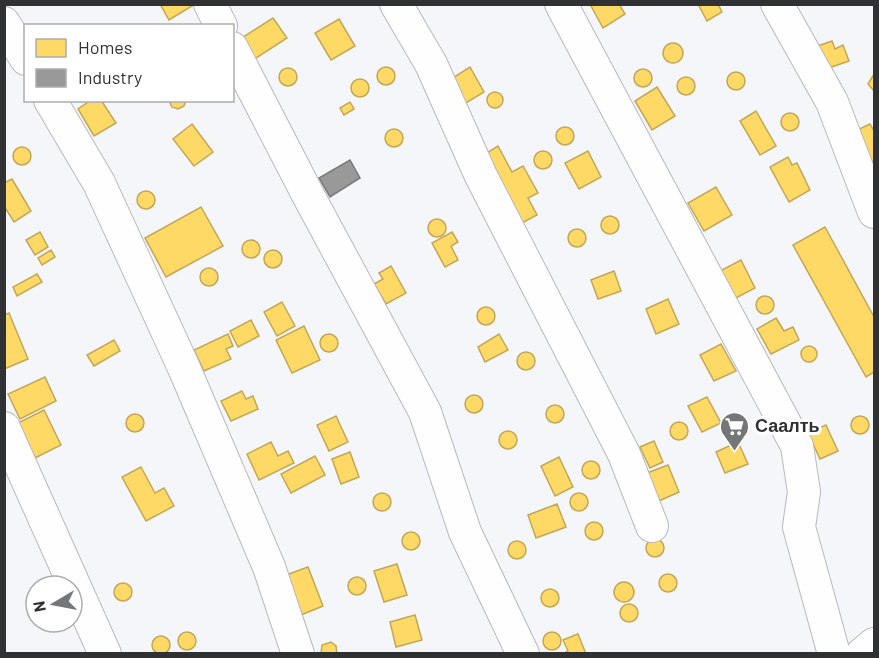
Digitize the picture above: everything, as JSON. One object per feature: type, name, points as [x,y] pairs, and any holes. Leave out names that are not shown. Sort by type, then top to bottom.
[{"type":"street","points":[[210,4],[220,24]]},
{"type":"street","points":[[396,4],[431,64],[481,177],[624,454],[652,526]]},
{"type":"street","points":[[561,4],[797,446],[804,492],[799,527],[834,654]]},
{"type":"street","points":[[777,4],[831,102],[874,212]]},
{"type":"street","points":[[4,23],[24,56]]},
{"type":"street","points":[[234,52],[425,412],[465,532],[523,654]]},
{"type":"street","points":[[51,102],[99,183],[184,368],[269,567],[298,654]]},
{"type":"street","points":[[4,428],[105,654]]},
{"type":"street","points":[[862,654],[874,644]]},
{"type":"building: Homes","points":[[160,4],[191,4],[192,6],[169,20]]},
{"type":"building: Homes","points":[[593,4],[619,4],[625,14],[603,28],[591,6]]},
{"type":"building: Homes","points":[[698,4],[718,4],[722,12],[707,21]]},
{"type":"building: Homes","points":[[273,18],[287,38],[253,60],[240,39]]},
{"type":"building: Homes","points":[[339,19],[355,46],[331,60],[315,33]]},
{"type":"building: Homes","points":[[832,41],[835,49],[843,45],[849,61],[823,70],[815,47]]},
{"type":"building: Homes","points":[[673,43],[680,46],[683,53],[680,60],[673,63],[666,60],[663,53],[666,46]]},
{"type":"building: Homes","points":[[386,67],[392,70],[395,76],[392,82],[386,85],[380,82],[377,76],[380,70]]},
{"type":"building: Homes","points":[[470,67],[484,92],[461,106],[448,81]]},
{"type":"building: Homes","points":[[288,68],[294,71],[297,77],[294,83],[288,86],[282,83],[279,77],[282,71]]},
{"type":"building: Homes","points":[[643,69],[649,72],[652,78],[649,84],[643,87],[637,84],[634,78],[637,72]]},
{"type":"building: Homes","points":[[736,72],[742,75],[745,81],[742,87],[736,90],[730,87],[727,81],[730,75]]},
{"type":"building: Homes","points":[[874,74],[874,91],[868,84]]},
{"type":"building: Homes","points":[[686,77],[692,80],[695,86],[692,92],[686,95],[680,92],[677,86],[680,80]]},
{"type":"building: Homes","points":[[360,79],[366,82],[369,88],[366,94],[360,97],[354,94],[351,88],[354,82]]},
{"type":"building: Homes","points":[[657,87],[675,116],[652,130],[635,101]]},
{"type":"building: Homes","points":[[492,92],[498,92],[503,100],[501,106],[492,108],[487,103],[487,97]]},
{"type":"building: Homes","points":[[88,102],[102,102],[116,123],[94,136],[78,109]]},
{"type":"building: Homes","points":[[170,102],[185,102],[184,106],[178,109],[172,107]]},
{"type":"building: Homes","points":[[350,102],[354,109],[344,115],[340,108]]},
{"type":"building: Homes","points":[[756,111],[776,146],[760,155],[740,121]]},
{"type":"building: Homes","points":[[790,113],[796,116],[799,122],[796,128],[790,131],[784,128],[781,122],[784,116]]},
{"type":"building: Homes","points":[[192,124],[213,152],[194,166],[173,139]]},
{"type":"building: Homes","points":[[870,124],[874,131],[874,161],[869,163],[853,132]]},
{"type":"building: Homes","points":[[565,127],[571,130],[574,136],[571,142],[565,145],[559,142],[556,136],[559,130]]},
{"type":"building: Homes","points":[[394,129],[400,132],[403,138],[400,144],[394,147],[388,144],[385,138],[388,132]]},
{"type":"building: Homes","points":[[498,146],[512,172],[523,166],[538,193],[528,198],[537,215],[522,223],[485,154]]},
{"type":"building: Homes","points":[[22,147],[28,150],[31,156],[28,162],[22,165],[16,162],[13,156],[16,150]]},
{"type":"building: Homes","points":[[543,151],[549,154],[552,160],[549,166],[543,169],[537,166],[534,160],[537,154]]},
{"type":"building: Homes","points":[[588,151],[601,177],[579,189],[565,163]]},
{"type":"building: Homes","points":[[788,157],[792,165],[797,163],[810,190],[789,202],[770,167]]},
{"type":"building: Homes","points":[[12,179],[31,211],[14,222],[4,206],[4,183]]},
{"type":"building: Homes","points":[[716,187],[732,215],[704,231],[688,203]]},
{"type":"building: Homes","points":[[146,191],[152,194],[155,200],[152,206],[146,209],[140,206],[137,200],[140,194]]},
{"type":"building: Homes","points":[[201,207],[223,246],[166,277],[145,238]]},
{"type":"building: Homes","points":[[610,216],[616,219],[619,225],[616,231],[610,234],[604,231],[601,225],[604,219]]},
{"type":"building: Homes","points":[[437,219],[443,222],[446,228],[443,234],[437,237],[431,234],[428,228],[431,222]]},
{"type":"building: Homes","points":[[825,227],[874,317],[874,372],[866,377],[793,245]]},
{"type":"building: Homes","points":[[577,229],[583,232],[586,238],[583,244],[577,247],[571,244],[568,238],[571,232]]},
{"type":"building: Homes","points":[[40,232],[48,247],[35,255],[26,240]]},
{"type":"building: Homes","points":[[452,232],[458,242],[451,246],[458,260],[445,267],[432,243]]},
{"type":"building: Homes","points":[[251,240],[257,243],[260,249],[257,255],[251,258],[245,255],[242,249],[245,243]]},
{"type":"building: Homes","points":[[51,250],[55,257],[42,265],[38,258]]},
{"type":"building: Homes","points":[[273,250],[279,253],[282,259],[279,265],[273,268],[267,265],[264,259],[267,253]]},
{"type":"building: Homes","points":[[741,260],[755,288],[734,299],[720,271]]},
{"type":"building: Homes","points":[[391,266],[406,293],[386,304],[374,284],[383,279],[379,273]]},
{"type":"building: Homes","points":[[209,268],[215,271],[218,277],[215,283],[209,286],[203,283],[200,277],[203,271]]},
{"type":"building: Homes","points":[[614,271],[621,291],[598,299],[591,280]]},
{"type":"building: Homes","points":[[37,274],[42,282],[17,296],[13,287]]},
{"type":"building: Homes","points":[[765,296],[771,299],[774,305],[771,311],[765,314],[759,311],[756,305],[759,299]]},
{"type":"building: Homes","points":[[668,299],[679,324],[656,334],[646,309]]},
{"type":"building: Homes","points":[[282,302],[295,326],[277,336],[264,312]]},
{"type":"building: Homes","points":[[486,307],[492,310],[495,316],[492,322],[486,325],[480,322],[477,316],[480,310]]},
{"type":"building: Homes","points":[[9,313],[28,359],[4,369],[4,315]]},
{"type":"building: Homes","points":[[776,318],[784,331],[793,327],[799,340],[771,354],[757,329]]},
{"type":"building: Homes","points":[[251,320],[259,336],[238,347],[230,331]]},
{"type":"building: Homes","points":[[304,326],[320,360],[292,373],[276,340]]},
{"type":"building: Homes","points":[[228,334],[233,346],[226,349],[231,359],[204,371],[194,350]]},
{"type":"building: Homes","points":[[329,334],[335,337],[338,343],[335,349],[329,352],[323,349],[320,343],[323,337]]},
{"type":"building: Homes","points":[[499,334],[508,350],[485,362],[478,347]]},
{"type":"building: Homes","points":[[114,340],[120,351],[94,366],[87,355]]},
{"type":"building: Homes","points":[[721,344],[736,371],[714,381],[700,355]]},
{"type":"building: Homes","points":[[806,346],[812,346],[817,354],[815,360],[806,362],[801,357],[801,351]]},
{"type":"building: Homes","points":[[526,352],[532,355],[535,361],[532,367],[526,370],[520,367],[517,361],[520,355]]},
{"type":"building: Homes","points":[[45,377],[56,401],[20,419],[8,394]]},
{"type":"building: Homes","points":[[242,391],[246,399],[253,396],[258,409],[231,421],[221,401]]},
{"type":"building: Homes","points":[[474,395],[480,398],[483,404],[480,410],[474,413],[468,410],[465,404],[468,398]]},
{"type":"building: Homes","points":[[707,397],[721,423],[702,432],[688,406]]},
{"type":"building: Homes","points":[[555,405],[561,408],[564,414],[561,420],[555,423],[549,420],[546,414],[549,408]]},
{"type":"building: Homes","points":[[44,410],[61,445],[35,458],[18,423]]},
{"type":"building: Homes","points":[[135,414],[141,417],[144,423],[141,429],[135,432],[129,429],[126,423],[129,417]]},
{"type":"building: Homes","points":[[336,416],[348,442],[329,451],[317,425]]},
{"type":"building: Homes","points":[[860,416],[866,419],[869,425],[866,431],[860,434],[854,431],[851,425],[854,419]]},
{"type":"building: Homes","points":[[679,422],[685,425],[688,431],[685,437],[679,440],[673,437],[670,431],[673,425]]},
{"type":"building: Homes","points":[[826,425],[838,451],[820,459],[808,433]]},
{"type":"building: Homes","points":[[508,431],[514,434],[517,440],[514,446],[508,449],[502,446],[499,440],[502,434]]},
{"type":"building: Homes","points":[[654,441],[663,462],[650,468],[640,447]]},
{"type":"building: Homes","points":[[271,442],[278,456],[288,451],[294,463],[259,480],[247,454]]},
{"type":"building: Homes","points":[[738,442],[748,464],[725,473],[716,452]]},
{"type":"building: Homes","points":[[350,452],[359,477],[341,484],[332,459]]},
{"type":"building: Homes","points":[[315,456],[325,475],[291,493],[281,474]]},
{"type":"building: Homes","points":[[559,457],[573,487],[555,496],[541,466]]},
{"type":"building: Homes","points":[[591,461],[597,464],[600,470],[597,476],[591,479],[585,476],[582,470],[585,464]]},
{"type":"building: Homes","points":[[668,465],[679,492],[659,501],[647,473]]},
{"type":"building: Homes","points":[[141,467],[155,493],[164,488],[174,506],[146,521],[122,477]]},
{"type":"building: Homes","points":[[382,493],[388,496],[391,502],[388,508],[382,511],[376,508],[373,502],[376,496]]},
{"type":"building: Homes","points":[[579,493],[585,496],[588,502],[585,508],[579,511],[573,508],[570,502],[573,496]]},
{"type":"building: Homes","points":[[557,504],[566,527],[536,538],[528,515]]},
{"type":"building: Homes","points":[[594,522],[600,525],[603,531],[600,537],[594,540],[588,537],[585,531],[588,525]]},
{"type":"building: Homes","points":[[411,532],[417,535],[420,541],[417,547],[411,550],[405,547],[402,541],[405,535]]},
{"type":"building: Homes","points":[[655,539],[661,542],[664,548],[661,554],[655,557],[649,554],[646,548],[649,542]]},
{"type":"building: Homes","points":[[517,541],[523,544],[526,550],[523,556],[517,559],[511,556],[508,550],[511,544]]},
{"type":"building: Homes","points":[[397,564],[407,595],[384,602],[374,571]]},
{"type":"building: Homes","points":[[308,567],[323,606],[301,615],[286,575]]},
{"type":"building: Homes","points":[[668,574],[674,577],[677,583],[674,589],[668,592],[662,589],[659,583],[662,577]]},
{"type":"building: Homes","points":[[357,577],[363,580],[366,586],[363,592],[357,595],[351,592],[348,586],[351,580]]},
{"type":"building: Homes","points":[[624,582],[631,585],[634,592],[631,599],[624,602],[617,599],[614,592],[617,585]]},
{"type":"building: Homes","points":[[123,583],[129,586],[132,592],[129,598],[123,601],[117,598],[114,592],[117,586]]},
{"type":"building: Homes","points":[[550,589],[556,592],[559,598],[556,604],[550,607],[544,604],[541,598],[544,592]]},
{"type":"building: Homes","points":[[629,604],[635,607],[638,613],[635,619],[629,622],[623,619],[620,613],[623,607]]},
{"type":"building: Homes","points":[[415,615],[422,640],[396,647],[390,622]]},
{"type":"building: Homes","points":[[187,632],[193,635],[196,641],[193,647],[187,650],[181,647],[178,641],[181,635]]},
{"type":"building: Homes","points":[[552,632],[558,635],[561,641],[558,647],[552,650],[546,647],[543,641],[546,635]]},
{"type":"building: Homes","points":[[578,634],[586,654],[563,654],[568,651],[563,640]]},
{"type":"building: Homes","points":[[161,636],[167,639],[170,645],[167,651],[161,654],[155,651],[152,645],[155,639]]},
{"type":"building: Homes","points":[[331,642],[336,646],[337,654],[321,654],[322,645]]},
{"type":"building: Industry","points":[[350,160],[360,178],[330,197],[319,178]]},
{"type":"place","name":"Саалть","points":[[734,452]]}]
